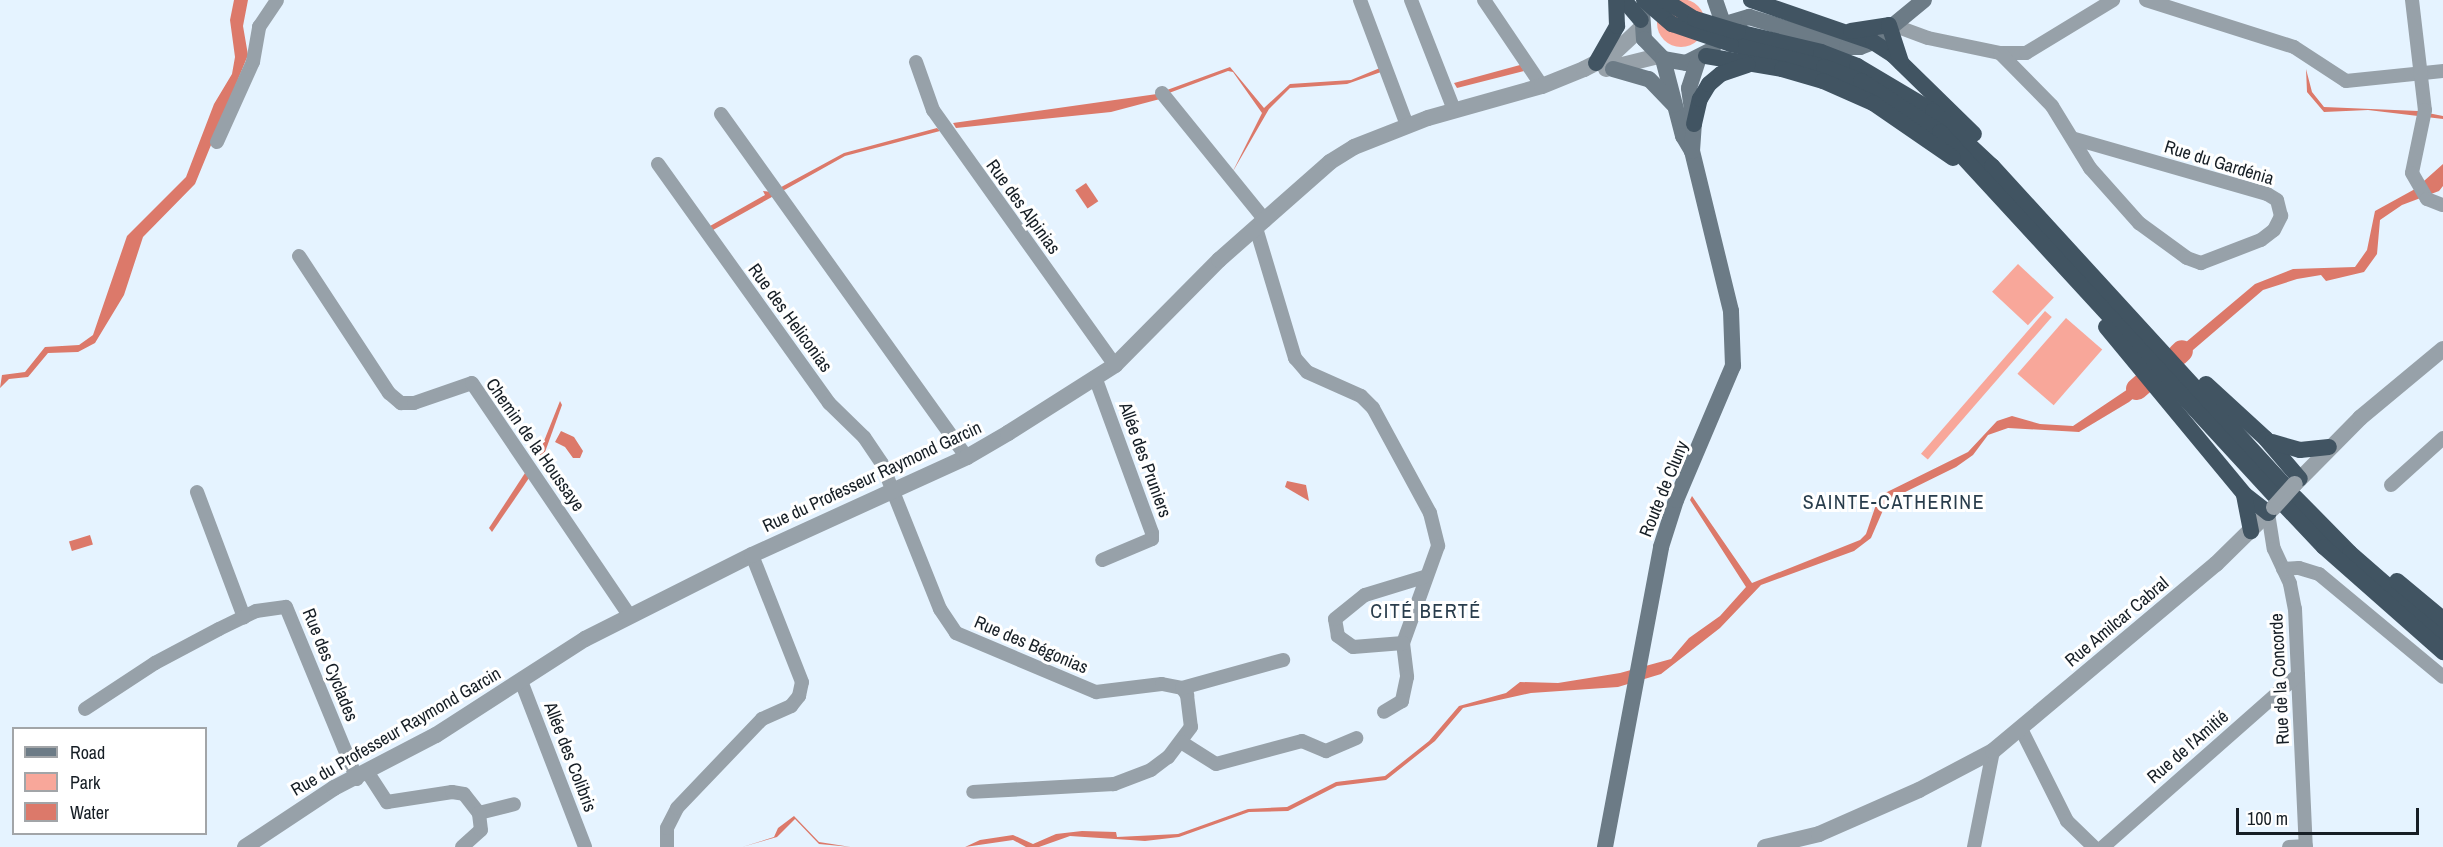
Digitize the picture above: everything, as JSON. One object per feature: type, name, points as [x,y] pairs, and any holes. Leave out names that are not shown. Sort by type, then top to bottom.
[{"type":"highway","points":[[1590,66],[1617,26],[1616,0]]},
{"type":"highway","points":[[1624,0],[1642,15],[1672,24],[1730,30],[1861,81],[1940,132],[2074,276],[2286,496],[2443,634]]},
{"type":"highway","points":[[1664,0],[1695,19],[1821,52],[1857,66],[1917,98],[1964,137],[2071,252],[2286,496],[2341,563],[2443,652]]},
{"type":"highway","points":[[1751,0],[1873,42],[1902,63],[2011,174],[2057,237]]},
{"type":"highway","points":[[1844,31],[1889,25],[1902,63]]},
{"type":"highway","points":[[1706,55],[1753,63],[1823,81],[1882,109],[1955,160],[2038,238]]},
{"type":"highway","points":[[1694,124],[1700,99],[1709,84],[1721,74],[1753,63]]},
{"type":"highway","points":[[2071,252],[2266,439],[2290,449],[2328,447]]},
{"type":"highway","points":[[2074,276],[2098,317],[2244,494],[2251,531]]},
{"type":"highway","points":[[2266,439],[2286,496],[2443,619]]},
{"type":"highway","points":[[2244,494],[2286,496]]},
{"type":"main road","points":[[1715,0],[1730,30],[1749,17],[1847,47],[1873,42],[1889,25],[1924,0]]},
{"type":"main road","name":"Route de Cluny","points":[[1605,847],[1661,547],[1676,500],[1733,366],[1731,311],[1692,151],[1683,136],[1660,57],[1644,39],[1642,15]]},
{"type":"main road","name":"Route de Cluny","points":[[1692,151],[1694,124],[1689,88],[1706,55]]},
{"type":"main road","points":[[1660,57],[1686,63],[1706,55]]},
{"type":"main road","points":[[1613,69],[1649,79],[1664,90],[1678,114]]},
{"type":"street","points":[[217,142],[254,62],[259,27],[277,0]]},
{"type":"street","points":[[1360,0],[1407,125]]},
{"type":"street","points":[[1411,0],[1450,98]]},
{"type":"street","points":[[1484,0],[1542,86]]},
{"type":"street","points":[[1889,25],[1917,35],[2000,52],[2026,53],[2113,0]]},
{"type":"street","points":[[2146,0],[2294,47],[2346,81],[2443,71]]},
{"type":"street","points":[[2412,0],[2424,114],[2412,173],[2416,184],[2427,199],[2443,205]]},
{"type":"street","name":"Rue du Professeur Raymond Garcin","points":[[245,847],[334,788],[362,776],[630,616],[752,555],[967,457],[1115,365],[1184,294],[1330,162],[1354,147],[1407,125],[1450,98],[1542,86],[1590,66],[1612,55],[1642,15]]},
{"type":"street","name":"Rue du Gardénia","points":[[2000,52],[2052,106],[2075,139],[2090,168],[2139,223],[2187,258],[2201,263],[2261,240],[2274,230],[2281,216],[2277,200],[2267,194],[2075,139]]},
{"type":"street","name":"Rue du Professeur Raymond Garcin","points":[[1590,66],[1613,69],[1660,57]]},
{"type":"street","name":"Rue des Alpinias","points":[[916,62],[933,110],[1115,365]]},
{"type":"street","points":[[1162,93],[1260,224],[1295,358],[1307,372],[1361,396],[1373,408],[1430,513],[1438,546],[1424,577],[1403,643],[1407,677],[1402,701],[1384,712]]},
{"type":"street","points":[[721,114],[967,457]]},
{"type":"street","name":"Rue des Heliconias","points":[[658,164],[830,403],[864,437],[882,464],[894,490]]},
{"type":"street","name":"Chemin de la Houssaye","points":[[299,256],[390,393],[401,403],[414,403],[472,383],[630,616]]},
{"type":"street","name":"Rue Amilcar Cabral","points":[[1765,847],[1819,834],[1919,790],[1994,751],[2251,531],[2286,496],[2328,447],[2443,349]]},
{"type":"street","name":"Allée des Pruniers","points":[[1095,377],[1152,533],[1152,539],[1102,560]]},
{"type":"street","points":[[2391,485],[2443,438]]},
{"type":"street","name":"Rue des Bégonias","points":[[894,490],[942,615],[957,633],[1096,692],[1162,684],[1182,688]]},
{"type":"street","points":[[197,492],[244,617]]},
{"type":"street","name":"Rue de la Concorde","points":[[2286,496],[2274,549],[2283,569],[2295,609],[2306,846]]},
{"type":"street","points":[[667,847],[667,828],[677,808],[762,719],[791,706],[800,696],[802,682],[752,555]]},
{"type":"street","points":[[2283,569],[2299,568],[2319,574],[2443,677]]},
{"type":"street","points":[[1403,643],[1353,647],[1338,636],[1335,619],[1340,611],[1365,595],[1424,577]]},
{"type":"street","name":"Rue des Cyclades","points":[[85,709],[155,663],[244,617],[256,611],[286,607],[362,776]]},
{"type":"street","points":[[973,792],[1114,784],[1151,770],[1181,742],[1192,719],[1182,688],[1283,660]]},
{"type":"street","name":"Rue de l'Amitié","points":[[2103,847],[2298,675]]},
{"type":"street","name":"Allée des Colibris","points":[[521,681],[585,847]]},
{"type":"street","points":[[2021,729],[2067,821],[2094,847]]},
{"type":"street","points":[[1181,742],[1216,764],[1302,741],[1326,751],[1356,738]]},
{"type":"street","points":[[1974,847],[1994,751]]},
{"type":"street","points":[[362,776],[387,802],[458,793],[474,802],[479,813],[481,830],[462,847]]},
{"type":"street","points":[[479,813],[514,804]]},
{"type":"street","points":[[2289,847],[2306,846]]},
{"type":"green space","points":[[1681,-1],[1698,6],[1705,23],[1698,40],[1681,47],[1664,40],[1657,23],[1664,6]]},
{"type":"green space","points":[[2018,264],[2054,297],[2028,325],[1992,292]]},
{"type":"green space","points":[[2045,311],[2052,317],[1928,460],[1921,454]]},
{"type":"green space","points":[[2066,318],[2102,349],[2054,405],[2017,374]]},
{"type":"water","points":[[234,0],[248,0],[243,26],[248,55],[195,184],[143,237],[124,295],[95,343],[78,352],[48,353],[28,377],[9,379],[0,388],[2,375],[25,372],[45,347],[79,345],[93,335],[127,236],[186,177],[214,104],[232,74],[235,57],[230,20]]},
{"type":"water","points":[[1520,65],[1524,71],[1457,88],[1454,83]]},
{"type":"water","points":[[1230,67],[1264,108],[1290,84],[1351,80],[1380,68],[1381,72],[1347,84],[1290,88],[1269,109],[1232,173],[1262,113],[1233,72],[1228,71],[1169,93],[1167,90]]},
{"type":"water","points":[[2306,69],[2312,92],[2324,107],[2418,111],[2443,116],[2443,119],[2368,110],[2324,112],[2307,92]]},
{"type":"water","points":[[1157,94],[1160,99],[1111,112],[956,128],[953,123]]},
{"type":"water","points":[[937,128],[940,131],[845,156],[713,230],[710,226],[765,195],[763,191],[772,192],[844,153]]},
{"type":"water","points":[[2443,164],[2443,186],[2439,191],[2402,205],[2380,220],[2377,254],[2364,272],[2326,281],[2321,275],[2297,279],[2263,290],[2186,356],[2179,348],[2255,284],[2293,269],[2355,267],[2367,250],[2375,211],[2415,189]]},
{"type":"water","points":[[1086,183],[1098,201],[1088,209],[1075,190]]},
{"type":"water","points":[[2134,385],[2141,392],[2129,402],[2079,432],[2008,428],[1988,435],[1973,455],[1956,467],[1887,501],[1871,538],[1854,551],[1761,585],[1720,628],[1661,674],[1618,687],[1531,693],[1463,708],[1435,741],[1386,780],[1337,786],[1288,811],[1249,812],[1179,837],[1145,841],[1070,836],[1039,847],[1026,847],[1013,840],[965,847],[980,840],[1013,835],[1033,844],[1056,834],[1082,831],[1116,832],[1117,837],[1178,834],[1248,809],[1287,807],[1336,782],[1385,776],[1429,741],[1459,706],[1506,693],[1520,682],[1558,683],[1620,673],[1671,659],[1689,638],[1720,616],[1746,587],[1690,500],[1692,496],[1752,583],[1860,540],[1866,534],[1879,496],[1968,452],[1997,421],[2012,416],[2040,424],[2073,426]]},
{"type":"water","points":[[560,401],[562,405],[545,452],[536,461]]},
{"type":"water","points":[[561,431],[574,437],[583,451],[580,458],[573,458],[565,447],[555,442]]},
{"type":"water","points":[[525,473],[529,478],[492,532],[489,528]]},
{"type":"water","points":[[1287,481],[1306,485],[1309,501],[1285,487]]},
{"type":"water","points":[[90,535],[93,545],[72,551],[69,541]]},
{"type":"water","points":[[794,816],[819,842],[851,847],[819,844],[795,819],[777,837],[742,847],[774,837],[778,828]]},
{"type":"waterway","points":[[2179,354],[2182,351]]},
{"type":"waterway","points":[[2137,389],[2145,382]]},
{"type":"district","name":"SAINTE-CATHERINE","points":[[1894,501]]},
{"type":"district","name":"CITÉ BERTÉ","points":[[1426,610]]}]
